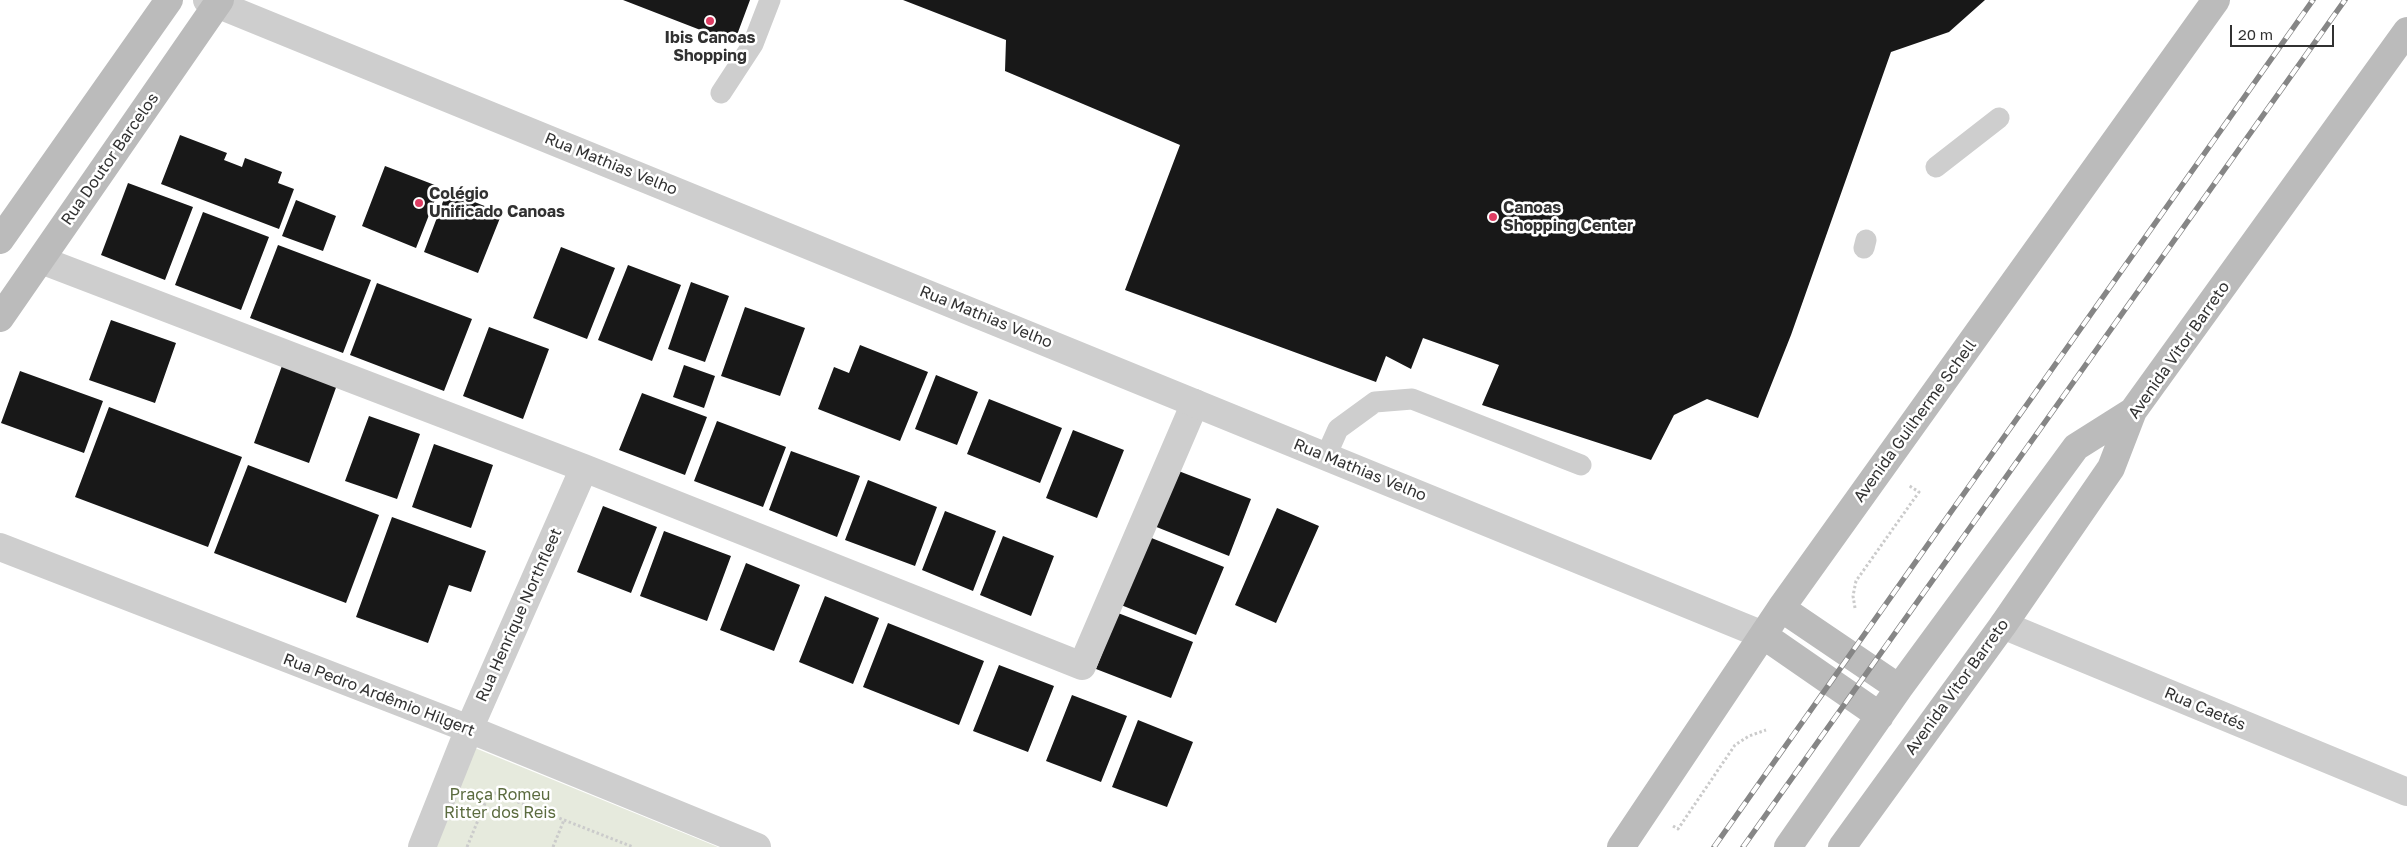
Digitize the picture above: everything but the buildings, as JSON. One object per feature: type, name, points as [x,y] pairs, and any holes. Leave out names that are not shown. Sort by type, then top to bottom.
[{"type":"main road","points":[[0,240],[169,0]]},
{"type":"main road","name":"Avenida Guilherme Schell","points":[[1621,847],[1781,608],[2216,0]]},
{"type":"main road","name":"Rua Doutor Barcelos","points":[[0,318],[215,1]]},
{"type":"main road","name":"Avenida Vitor Barreto","points":[[1842,847],[2003,625],[2112,468],[2133,411],[2407,31]]},
{"type":"main road","points":[[1788,847],[1899,688],[2076,448],[2133,411]]},
{"type":"main road","points":[[1781,608],[1899,688]]},
{"type":"main road","points":[[1764,635],[1880,716]]},
{"type":"street","name":"Rua Mathias Velho","points":[[215,1],[1764,635]]},
{"type":"street","points":[[41,260],[584,468],[1082,666],[1195,403]]},
{"type":"street","name":"Rua Henrique Northfleet","points":[[422,847],[469,729],[584,468]]},
{"type":"street","name":"Rua Pedro Ardêmio Hilgert","points":[[0,547],[469,729],[757,847]]},
{"type":"street","name":"Rua Caetés","points":[[2003,625],[2407,792]]},
{"type":"lane","points":[[721,94],[754,44],[770,0]]},
{"type":"lane","points":[[1936,167],[1999,118]]},
{"type":"lane","points":[[1326,456],[1338,430],[1374,402],[1412,399],[1581,465]]},
{"type":"path","points":[[1647,808],[1678,829],[1736,745],[1749,736],[1766,730]]},
{"type":"path","points":[[467,847],[490,790],[633,847]]},
{"type":"path","points":[[553,847],[564,820]]},
{"type":"green space","name":"Praça Romeu Ritter dos Reis","points":[[475,748],[718,847],[436,847]]},
{"type":"railway","points":[[1714,847],[2313,0]]},
{"type":"railway","points":[[1743,847],[2345,0]]},
{"type":"place","name":"Ibis Canoas Shopping","points":[[710,21]]},
{"type":"place","name":"Colégio Unificado Canoas","points":[[419,203]]},
{"type":"place","name":"Canoas Shopping Center","points":[[1493,217]]}]
